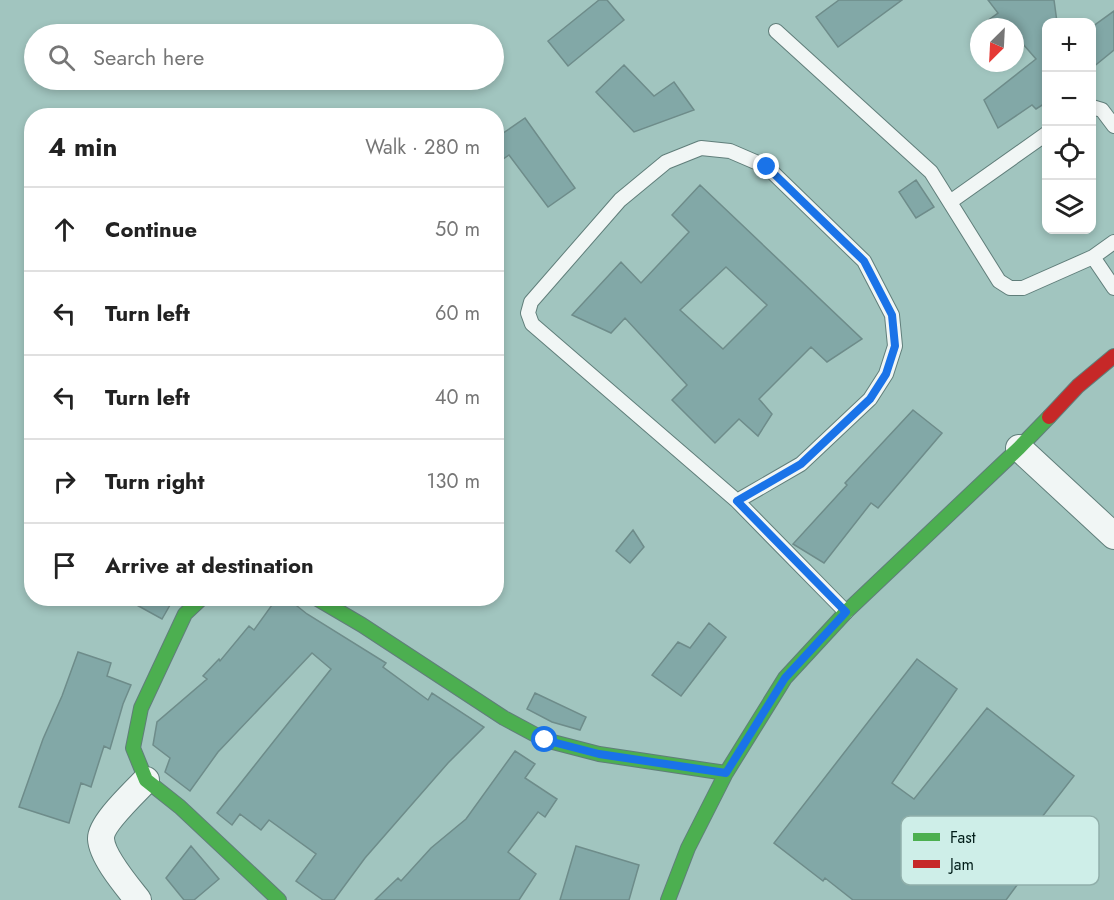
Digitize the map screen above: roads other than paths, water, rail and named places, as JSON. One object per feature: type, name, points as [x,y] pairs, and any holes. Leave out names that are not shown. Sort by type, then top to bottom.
[{"type":"street","points":[[668,900],[688,848],[726,773],[785,678],[846,612],[1019,448],[1078,386],[1114,356]]},
{"type":"street","points":[[1019,448],[1114,536]]},
{"type":"street","points":[[194,606],[185,614],[141,708],[133,748],[146,780],[180,807],[279,900]]},
{"type":"street","points":[[329,606],[504,718],[545,740],[599,754],[726,773]]},
{"type":"street","points":[[138,900],[109,861],[101,839],[105,826],[146,780]]},
{"type":"lane","points":[[776,31],[932,172],[999,281],[1010,288],[1023,288],[1093,257],[1114,242]]},
{"type":"lane","points":[[1096,108],[1102,110],[1114,126]]},
{"type":"lane","points":[[950,202],[1042,138]]},
{"type":"lane","points":[[737,501],[801,464],[870,399],[886,374],[895,346],[892,315],[864,261],[767,167],[730,151],[701,148],[666,162],[620,200],[531,302],[528,313],[532,324],[737,501],[846,612]]},
{"type":"lane","points":[[1093,257],[1114,288]]}]
